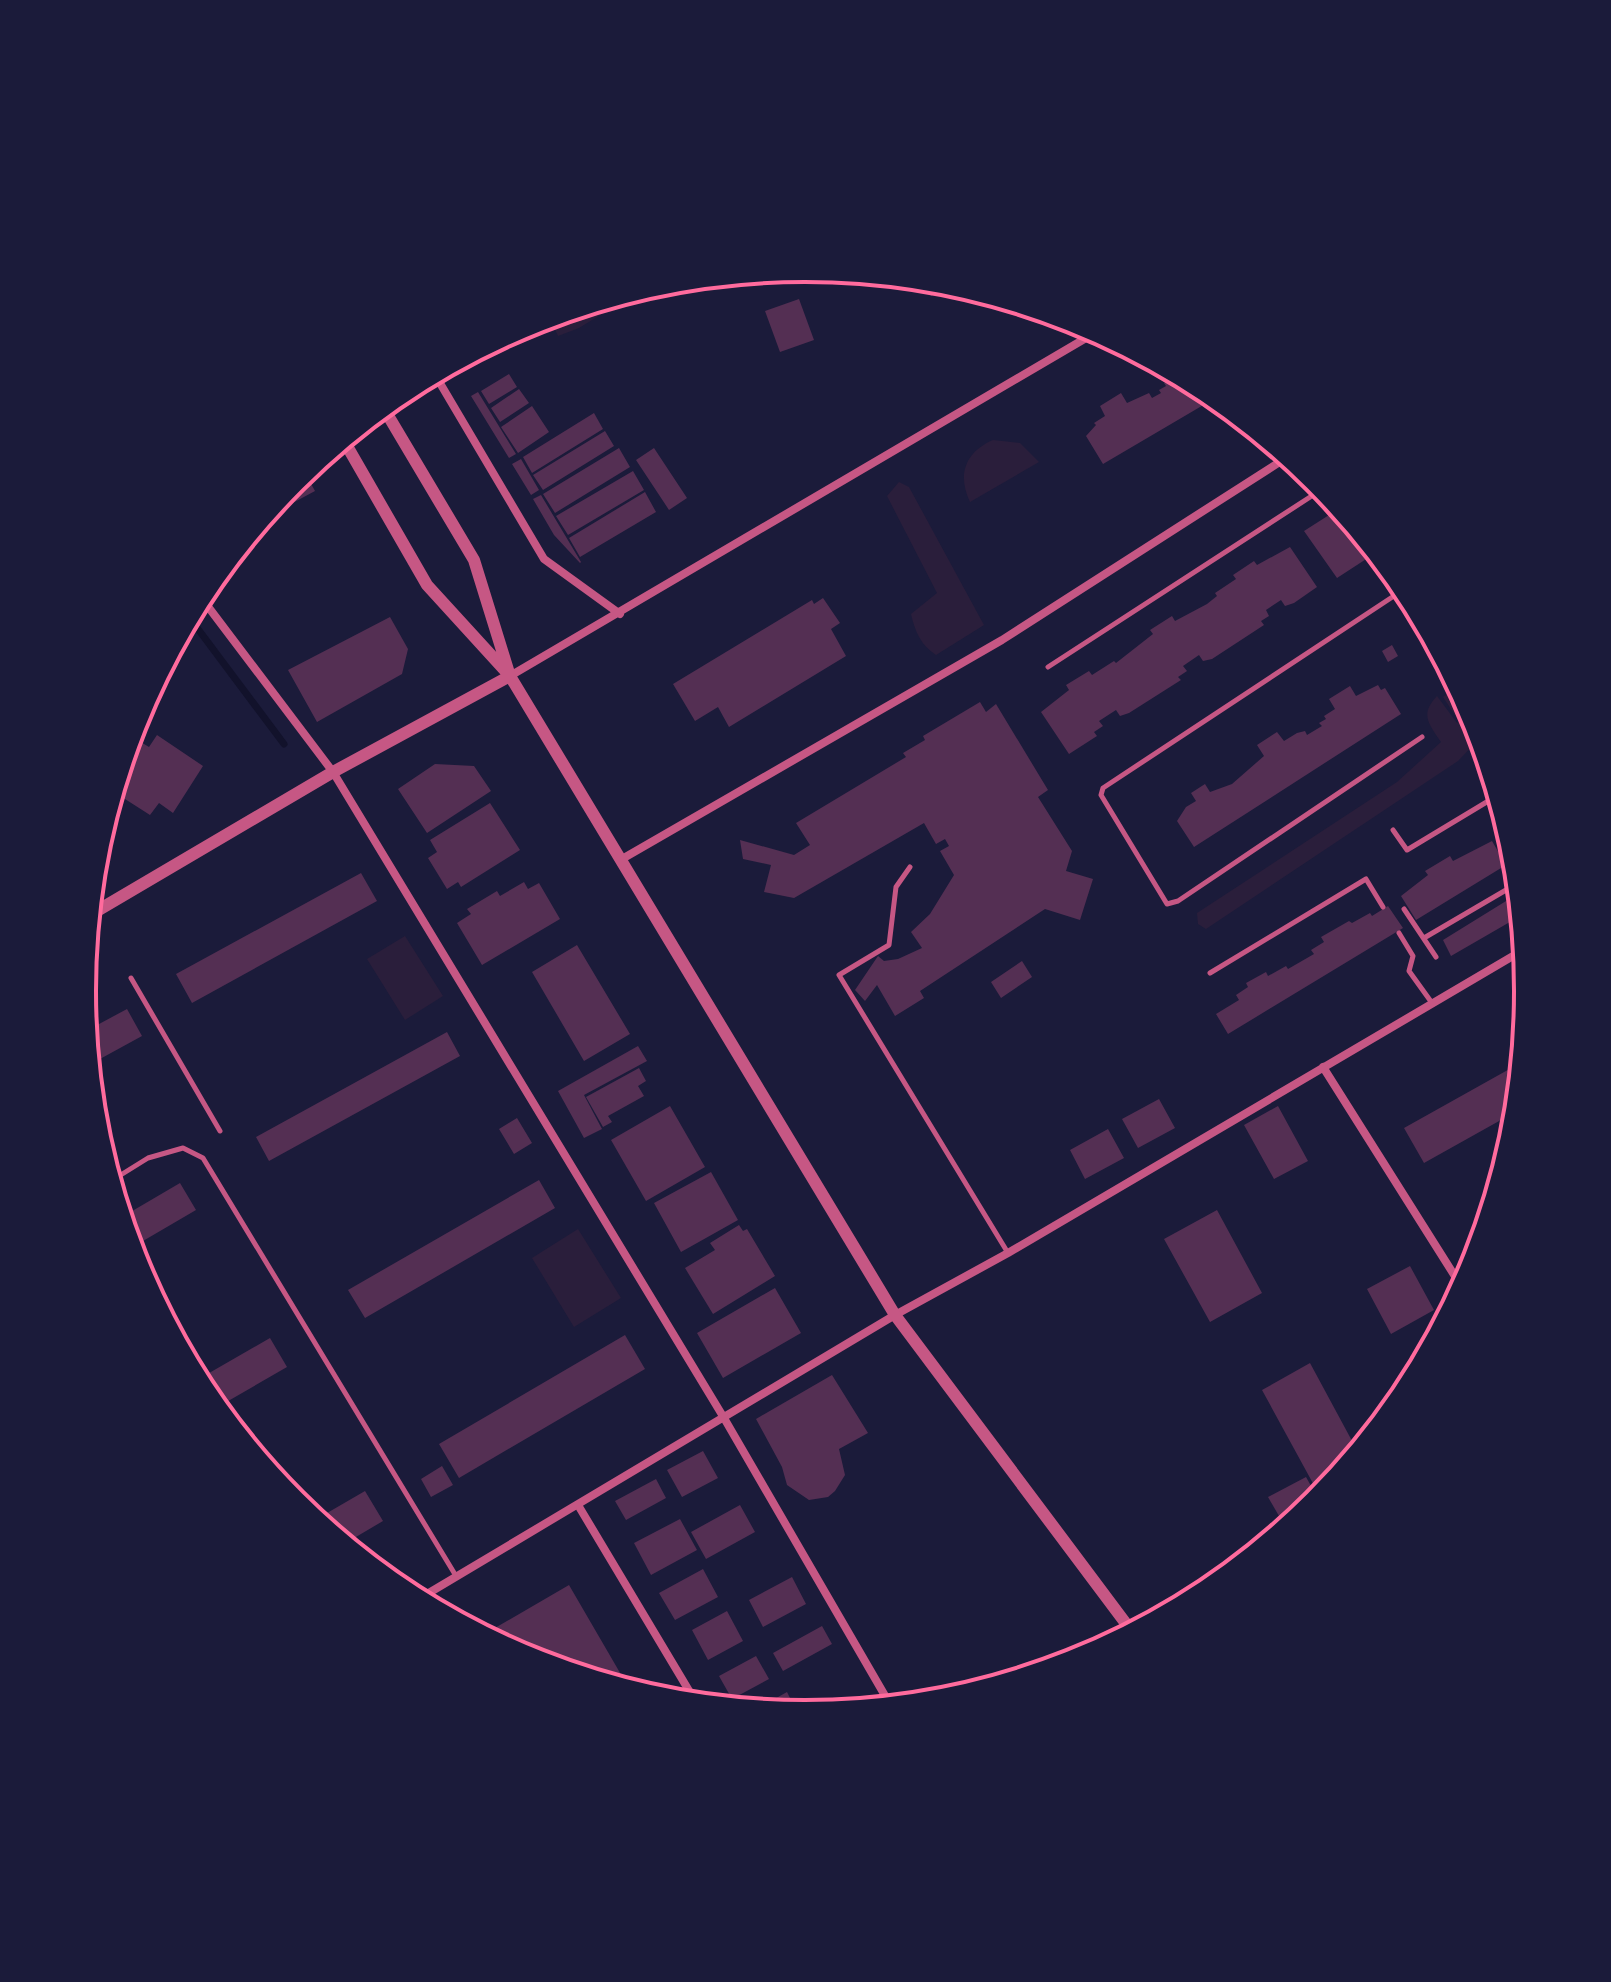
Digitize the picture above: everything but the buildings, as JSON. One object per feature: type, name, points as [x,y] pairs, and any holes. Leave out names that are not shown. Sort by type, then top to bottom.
[{"type":"street","points":[[101,908],[333,772],[620,614],[1084,339]]},
{"type":"street","points":[[440,383],[544,559],[620,614]]},
{"type":"street","points":[[389,417],[474,560],[510,676]]},
{"type":"street","points":[[349,449],[427,585],[510,676],[895,1315],[1126,1623]]},
{"type":"street","points":[[622,859],[1002,640],[1278,463]]},
{"type":"street","points":[[209,608],[333,772],[724,1418],[885,1695]]},
{"type":"street","points":[[430,1592],[895,1315],[1008,1253],[1513,956]]},
{"type":"street","points":[[1323,1067],[1455,1276]]},
{"type":"street","points":[[578,1505],[689,1690]]},
{"type":"lane","points":[[1048,667],[1313,495]]},
{"type":"lane","points":[[1394,596],[1103,788],[1101,795],[1167,904],[1178,901],[1422,737]]},
{"type":"lane","points":[[1393,830],[1407,850],[1489,801]]},
{"type":"lane","points":[[910,867],[896,887],[889,945],[839,975],[1008,1253]]},
{"type":"lane","points":[[1210,973],[1366,879],[1383,907]]},
{"type":"lane","points":[[1424,938],[1507,889]]},
{"type":"lane","points":[[1404,909],[1436,957]]},
{"type":"lane","points":[[1399,933],[1413,956],[1409,971],[1432,1003]]},
{"type":"lane","points":[[131,978],[220,1131]]},
{"type":"lane","points":[[120,1175],[148,1158],[183,1148],[203,1158],[456,1577]]},
{"type":"shaded area","points":[[609,310],[579,328],[558,336],[554,328]]},
{"type":"shaded area","points":[[993,440],[1020,443],[1039,462],[970,502],[964,483],[966,465],[976,451]]},
{"type":"shaded area","points":[[899,482],[909,487],[984,625],[936,655],[919,638],[911,614],[937,593],[887,496]]},
{"type":"shaded area","points":[[1449,693],[1460,718],[1458,720],[1443,697]]},
{"type":"shaded area","points":[[1437,696],[1457,723],[1461,720],[1471,747],[1458,761],[1206,929],[1198,924],[1197,913],[1397,782],[1441,742],[1428,719],[1432,702]]},
{"type":"shaded area","points":[[405,936],[443,996],[405,1020],[367,959]]},
{"type":"shaded area","points":[[578,1229],[621,1298],[574,1327],[532,1258]]},
{"type":"waterway","points":[[197,627],[284,744]]}]
